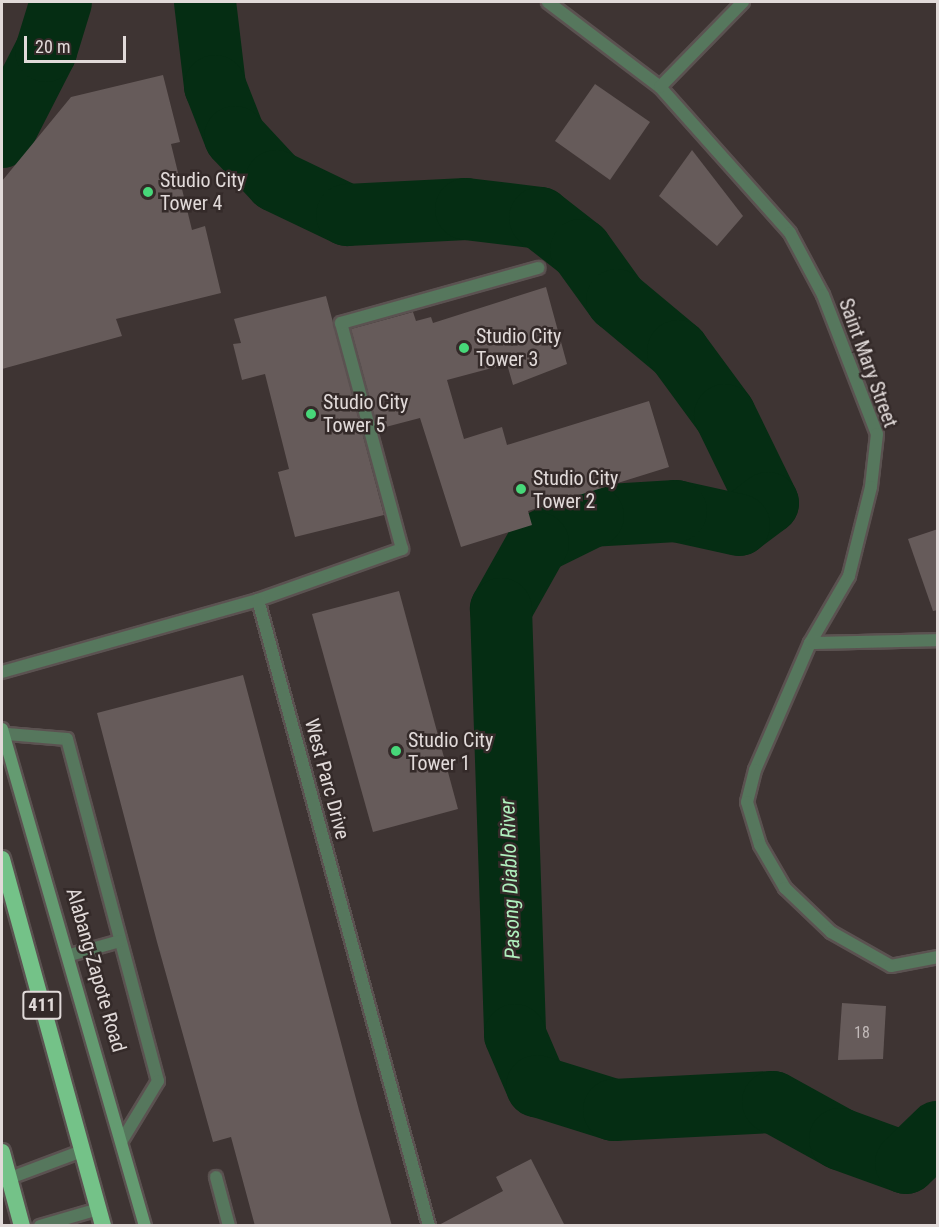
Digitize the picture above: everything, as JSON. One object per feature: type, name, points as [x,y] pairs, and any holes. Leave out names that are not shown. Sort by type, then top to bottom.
[{"type":"highway","name":"411","points":[[2,859],[100,1217]]},
{"type":"highway","points":[[2,1152],[5,1178],[21,1226]]},
{"type":"main road","name":"Alabang-Zapote Road","points":[[4,731],[70,955],[145,1226]]},
{"type":"street","name":"Saint Mary Street","points":[[548,2],[660,87],[790,233],[823,295],[877,434],[849,576],[810,644],[752,781],[747,802],[760,845],[785,888],[831,933],[891,966],[938,957]]},
{"type":"street","points":[[660,87],[743,2]]},
{"type":"street","points":[[2,672],[258,600],[402,549],[341,323],[538,268]]},
{"type":"street","name":"West Parc Drive","points":[[258,600],[429,1226]]},
{"type":"street","points":[[810,644],[938,640]]},
{"type":"street","points":[[4,731],[67,739],[158,1081],[121,1142]]},
{"type":"street","points":[[70,955],[120,941]]},
{"type":"street","points":[[5,1178],[82,1151]]},
{"type":"street","points":[[216,1177],[229,1226]]},
{"type":"street","points":[[40,1226],[100,1217]]},
{"type":"building","points":[[163,75],[180,142],[171,144],[192,230],[205,226],[221,293],[116,319],[122,336],[2,369],[2,181],[71,97]]},
{"type":"building","points":[[595,84],[650,122],[610,180],[555,141]]},
{"type":"building","points":[[692,150],[743,216],[717,246],[659,196]]},
{"type":"building","points":[[546,287],[567,364],[513,385],[507,364],[447,380],[464,439],[502,427],[507,445],[649,401],[669,467],[528,511],[532,525],[461,547],[420,418],[378,429],[351,329],[413,312],[416,321],[431,317],[433,323]]},
{"type":"building","name":"Studio City Tower 5","points":[[326,296],[384,515],[295,537],[278,472],[289,469],[265,374],[242,380],[233,344],[241,343],[234,319]]},
{"type":"building","points":[[938,529],[938,610],[933,611],[908,539]]},
{"type":"building","name":"Studio City Tower 1","points":[[399,591],[458,809],[373,832],[312,614]]},
{"type":"building","points":[[243,675],[392,1226],[255,1226],[231,1137],[213,1142],[157,942],[97,713]]},
{"type":"building","points":[[842,1003],[886,1006],[883,1059],[838,1060]]},
{"type":"building","points":[[531,1159],[565,1226],[437,1226],[503,1191],[496,1177]]},
{"type":"waterway","name":"Pasong Diablo River","points":[[2,137],[46,51],[61,2]]},
{"type":"waterway","name":"Pasong Diablo River","points":[[205,2],[215,86],[235,137],[276,181],[347,215],[466,209],[540,218],[581,250],[617,300],[678,351],[725,415],[768,503],[739,525],[676,511],[593,516],[538,543],[501,609],[515,1035],[537,1086],[614,1110],[773,1102],[840,1139],[906,1163],[938,1132]]},
{"type":"place","name":"Studio City Tower 4","points":[[148,192]]},
{"type":"place","name":"Studio City Tower 3","points":[[464,348]]},
{"type":"place","name":"Studio City Tower 5","points":[[311,414]]},
{"type":"place","name":"Studio City Tower 2","points":[[521,489]]},
{"type":"place","name":"Studio City Tower 1","points":[[396,751]]}]
